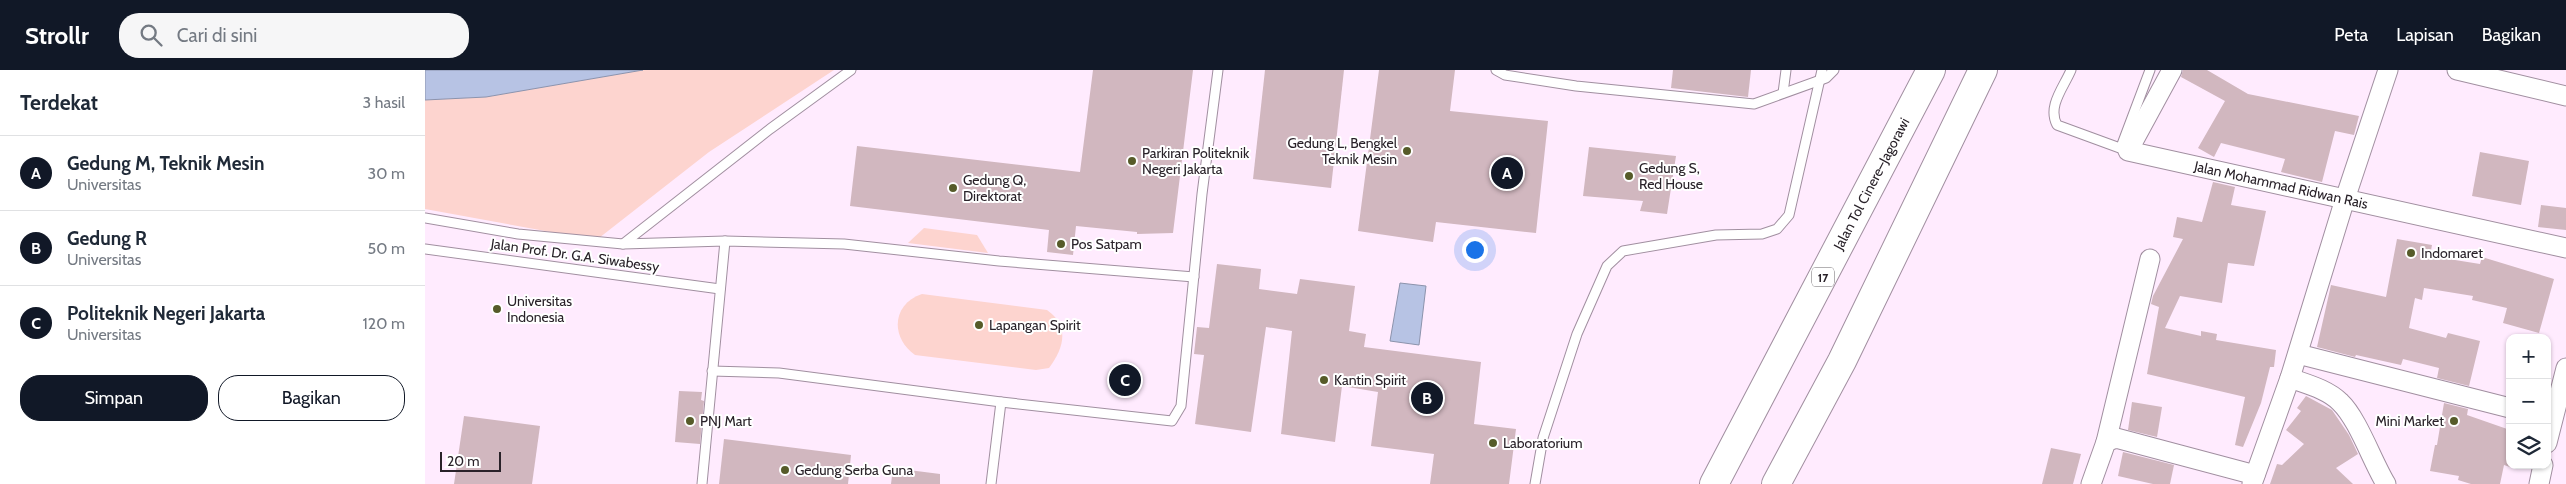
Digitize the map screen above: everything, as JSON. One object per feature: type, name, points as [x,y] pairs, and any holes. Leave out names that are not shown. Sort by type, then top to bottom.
[{"type":"highway","name":"Jalan Tol Cinere–Jagorawi","points":[[1714,484],[1931,70]]},
{"type":"highway","points":[[1776,484],[1842,361],[1983,70]]},
{"type":"street","points":[[2125,149],[2172,70]]},
{"type":"street","points":[[2105,442],[2111,439],[2124,439],[2253,480],[2298,354],[2345,199],[2388,70]]},
{"type":"street","points":[[2457,70],[2566,96]]},
{"type":"street","name":"Jalan Mohammad Ridwan Rais","points":[[2125,149],[2566,248]]},
{"type":"street","points":[[2091,484],[2105,442],[2150,259]]},
{"type":"street","points":[[2298,354],[2506,407]]},
{"type":"street","points":[[2555,420],[2566,368]]},
{"type":"street","points":[[2290,378],[2325,392],[2339,401],[2351,417],[2386,484]]},
{"type":"street","points":[[2539,484],[2542,469]]},
{"type":"lane","points":[[623,244],[770,129],[851,70]]},
{"type":"lane","points":[[712,371],[779,372],[1001,402],[1172,421],[1181,406],[1218,70]]},
{"type":"lane","points":[[1496,70],[1505,75],[1576,86],[1754,104],[1826,78],[1834,70]]},
{"type":"lane","points":[[1783,93],[1786,70]]},
{"type":"lane","points":[[1535,484],[1543,438],[1577,334],[1595,288],[1607,266],[1623,251],[1716,235],[1762,234],[1777,229],[1789,215],[1822,70]]},
{"type":"lane","name":"Jalan Mohammad Ridwan Rais","points":[[2071,70],[2054,106],[2054,119],[2057,125],[2125,149]]},
{"type":"lane","points":[[2125,149],[2150,70]]},
{"type":"lane","name":"Jalan Prof. Dr. G.A. Siwabessy","points":[[425,218],[519,234],[623,244],[725,241],[844,244],[999,261],[1194,277]]},
{"type":"lane","points":[[702,484],[725,241]]},
{"type":"lane","name":"Jalan Prof. Dr. G.A. Siwabessy","points":[[425,249],[721,289]]},
{"type":"lane","points":[[991,484],[1001,402]]},
{"type":"shaded area","points":[[643,70],[834,70],[709,152],[599,238],[584,238],[425,209],[425,100],[486,97]]},
{"type":"shaded area","points":[[924,228],[977,235],[988,253],[908,243]]},
{"type":"shaded area","name":"Lapangan Spirit","points":[[922,294],[1047,310],[1054,316],[1062,330],[1061,345],[1058,353],[1049,368],[1036,370],[915,355],[901,339],[898,322],[900,313],[905,305]]},
{"type":"water","points":[[425,70],[643,70],[486,97],[425,100]]},
{"type":"water","points":[[1400,283],[1426,286],[1419,345],[1390,341]]},
{"type":"building","points":[[1093,70],[1193,70],[1173,233],[1137,234],[1137,232],[1076,226],[1073,255],[1047,252],[1049,230],[850,206],[857,146],[1080,172]]},
{"type":"building","points":[[1265,70],[1344,70],[1331,188],[1253,179]]},
{"type":"building","points":[[1379,70],[1455,70],[1450,111],[1548,121],[1536,233],[1436,222],[1433,242],[1358,231]]},
{"type":"building","points":[[1673,70],[1751,70],[1748,97],[1671,88]]},
{"type":"building","points":[[2183,70],[2207,70],[2248,94],[2359,116],[2354,135],[2335,131],[2322,182],[2281,172],[2285,159],[2221,143],[2214,157],[2198,148],[2225,101],[2181,77]]},
{"type":"building","name":"Gedung S, Red House","points":[[1589,147],[1676,156],[1667,214],[1640,211],[1643,201],[1583,196]]},
{"type":"building","points":[[2480,152],[2529,161],[2521,205],[2472,196]]},
{"type":"building","points":[[2213,182],[2235,187],[2231,205],[2266,211],[2254,266],[2228,263],[2222,303],[2180,296],[2165,328],[2201,336],[2201,331],[2217,334],[2216,340],[2276,350],[2274,367],[2270,367],[2261,403],[2243,447],[2235,445],[2245,397],[2147,374],[2159,307],[2151,304],[2153,296],[2183,239],[2173,237],[2177,217],[2202,222]]},
{"type":"building","points":[[2541,205],[2566,208],[2566,230],[2538,227]]},
{"type":"building","points":[[2397,239],[2432,245],[2430,256],[2480,264],[2482,257],[2554,279],[2539,333],[2503,323],[2507,308],[2472,300],[2473,296],[2424,288],[2422,300],[2415,298],[2409,328],[2446,338],[2448,333],[2480,341],[2469,386],[2437,378],[2439,368],[2403,359],[2401,365],[2356,355],[2355,357],[2317,347],[2331,285],[2386,297]]},
{"type":"building","points":[[1217,264],[1261,269],[1259,289],[1297,294],[1300,279],[1355,286],[1349,331],[1366,334],[1364,347],[1481,362],[1474,424],[1516,429],[1509,484],[1430,484],[1434,454],[1371,446],[1378,392],[1342,386],[1335,442],[1281,434],[1292,331],[1266,327],[1251,432],[1195,424],[1204,355],[1194,354],[1197,327],[1209,328]]},
{"type":"building","name":"PNJ Mart","points":[[679,391],[702,392],[701,400],[704,401],[700,444],[675,442]]},
{"type":"building","points":[[2306,396],[2332,410],[2349,435],[2358,454],[2336,468],[2353,484],[2270,484],[2277,464],[2282,465],[2304,444],[2286,430],[2301,411],[2297,408]]},
{"type":"building","points":[[2132,402],[2162,407],[2157,437],[2128,430]]},
{"type":"building","points":[[2444,403],[2468,409],[2467,415],[2506,429],[2506,466],[2504,465],[2500,484],[2471,484],[2458,480],[2459,476],[2430,471],[2435,445],[2437,445]]},
{"type":"building","points":[[464,416],[540,426],[532,484],[454,484]]},
{"type":"building","name":"Gedung Serba Guna","points":[[724,439],[851,455],[848,484],[719,484]]},
{"type":"building","points":[[2051,448],[2081,454],[2073,484],[2042,484]]},
{"type":"building","points":[[2123,452],[2174,465],[2170,484],[2153,484],[2118,476]]},
{"type":"building","points":[[893,468],[940,474],[940,484],[891,484]]},
{"type":"place","name":"Gedung L, Bengkel Teknik Mesin","points":[[1407,151]]},
{"type":"place","name":"Parkiran Politeknik Negeri Jakarta","points":[[1132,161]]},
{"type":"place","name":"Gedung M, Teknik Mesin","points":[[1507,173]]},
{"type":"place","name":"Gedung S, Red House","points":[[1629,176]]},
{"type":"place","name":"Gedung Q, Direktorat","points":[[953,188]]},
{"type":"place","name":"Pos Satpam","points":[[1061,244]]},
{"type":"place","name":"Indomaret","points":[[2411,253]]},
{"type":"place","name":"Universitas Indonesia","points":[[497,309]]},
{"type":"place","name":"Lapangan Spirit","points":[[979,325]]},
{"type":"place","name":"Politeknik Negeri Jakarta","points":[[1125,380]]},
{"type":"place","name":"Kantin Spirit","points":[[1324,380]]},
{"type":"place","name":"Gedung R","points":[[1427,398]]},
{"type":"place","name":"PNJ Mart","points":[[690,421]]},
{"type":"place","name":"Mini Market","points":[[2454,421]]},
{"type":"place","name":"Laboratorium","points":[[1493,443]]},
{"type":"place","name":"Gedung Serba Guna","points":[[785,470]]}]
